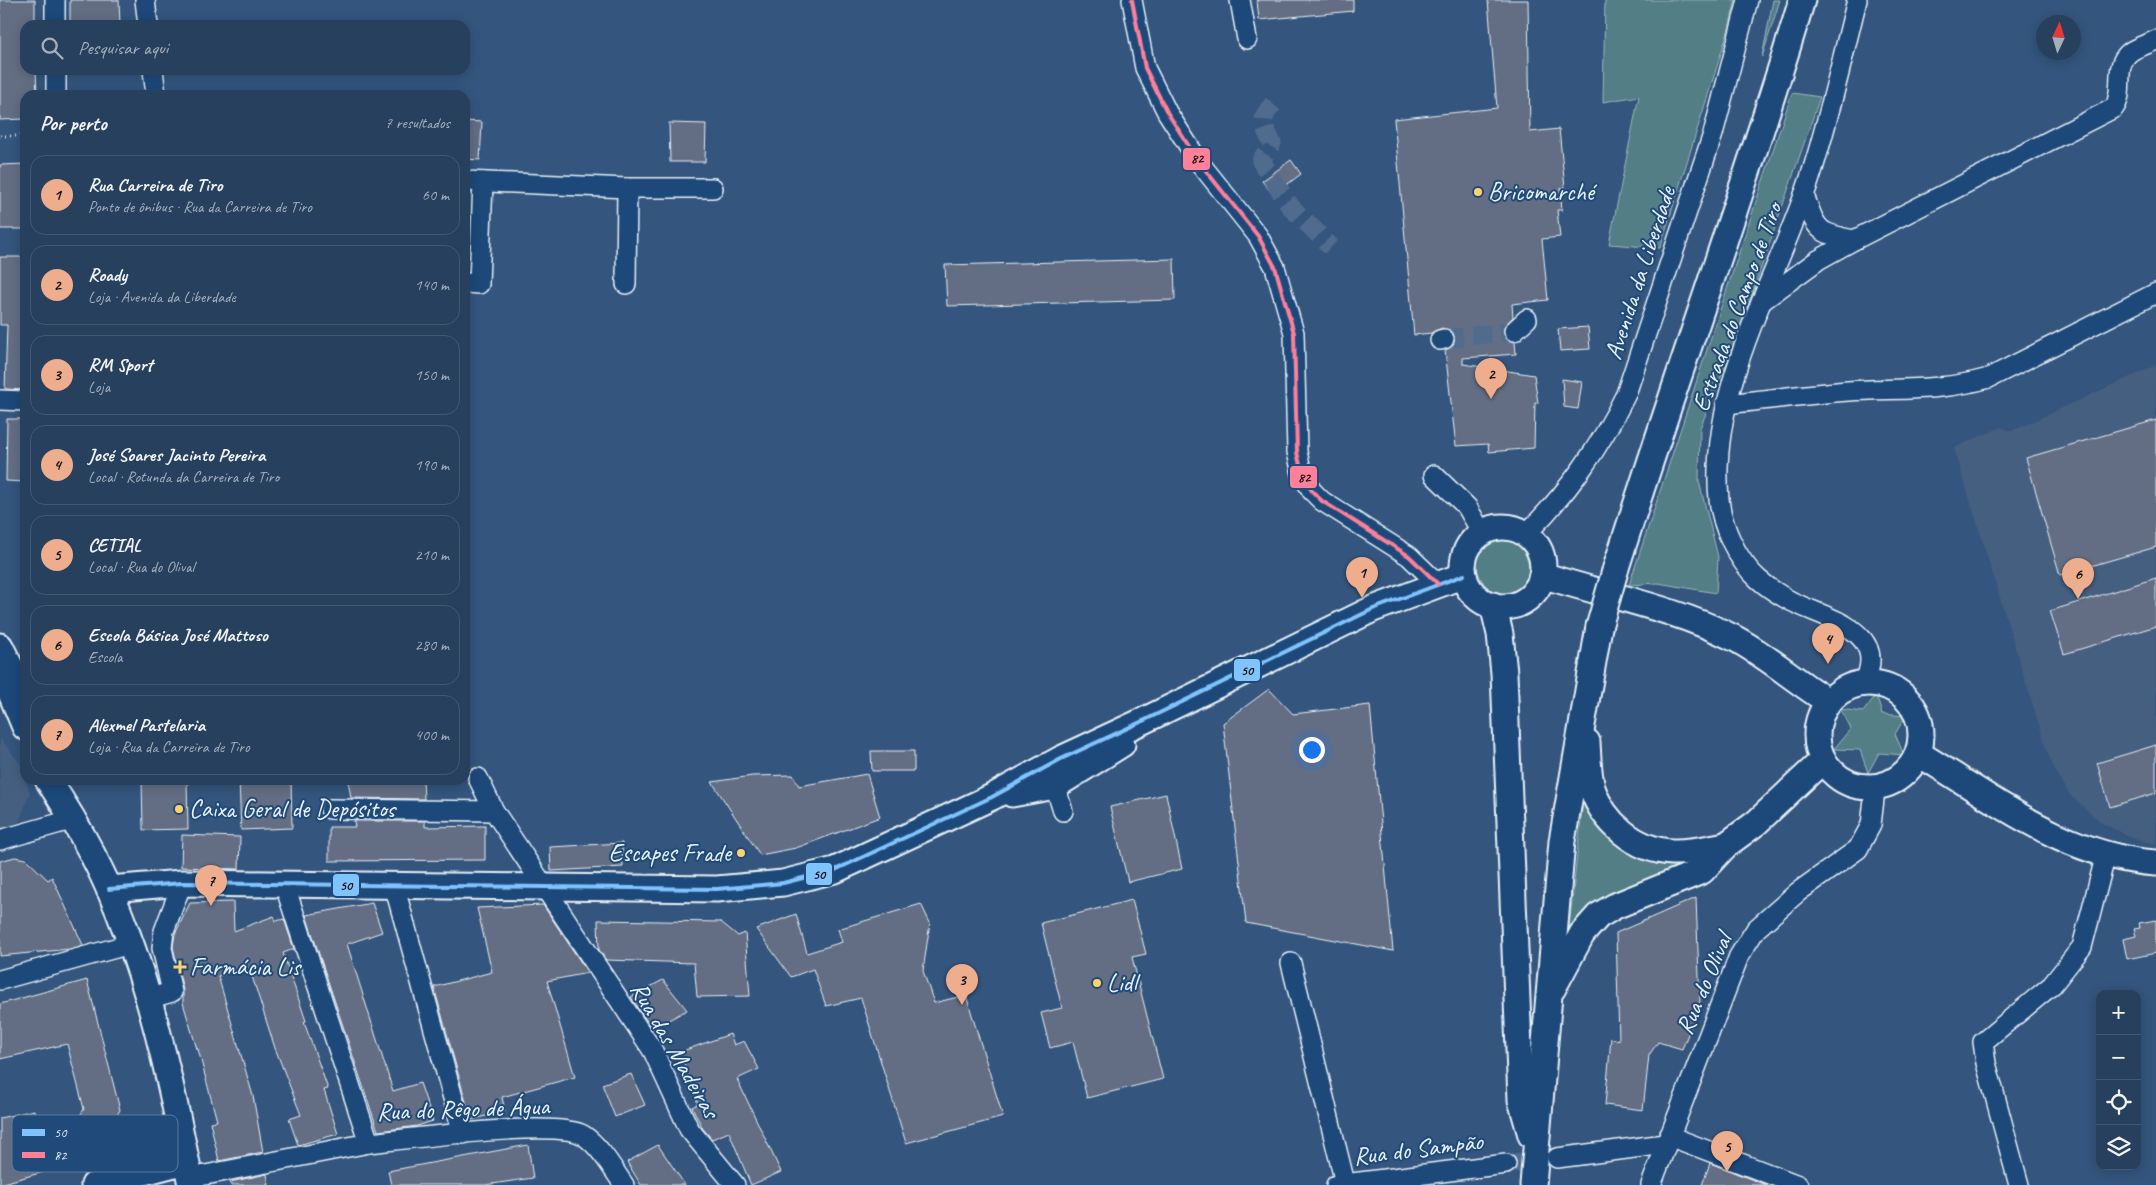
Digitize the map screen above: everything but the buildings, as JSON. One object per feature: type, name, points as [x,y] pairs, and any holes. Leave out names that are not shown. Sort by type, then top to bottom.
[{"type":"main road","points":[[1533,1185],[1546,1154],[1547,999],[1562,841],[1599,627],[1663,419],[1764,124],[1802,0]]},
{"type":"main road","points":[[1504,527],[1526,534],[1538,548],[1541,556],[1542,575],[1538,585],[1524,600],[1514,605],[1493,605],[1485,602],[1471,591],[1464,574],[1464,556],[1474,539],[1482,533],[1504,527]]},
{"type":"main road","points":[[109,889],[182,882],[717,889],[782,883],[835,870],[992,797],[1061,759],[1373,609],[1464,574]]},
{"type":"main road","points":[[1542,575],[1669,612],[1732,637],[1765,656],[1829,702]]},
{"type":"main road","points":[[1493,605],[1500,634],[1504,673],[1521,1100],[1546,1154]]},
{"type":"main road","points":[[0,646],[20,686]]},
{"type":"main road","points":[[0,667],[20,715]]},
{"type":"main road","points":[[1864,683],[1890,687],[1902,694],[1911,704],[1921,727],[1919,754],[1905,774],[1890,783],[1872,788],[1852,785],[1835,775],[1823,760],[1817,736],[1822,713],[1829,702],[1845,689],[1864,683]]},
{"type":"main road","points":[[1584,708],[1592,786],[1602,810],[1618,830],[1639,843],[1662,851],[1687,852],[1726,845]]},
{"type":"main road","points":[[992,797],[1055,786],[1117,748],[1131,737],[1145,720]]},
{"type":"main road","points":[[1919,754],[2023,819],[2071,842],[2106,854],[2156,863]]},
{"type":"main road","points":[[1055,786],[1054,775],[1061,759]]},
{"type":"main road","points":[[1547,999],[1582,934],[1598,916],[1616,906],[1702,872],[1726,845],[1756,823],[1823,760]]},
{"type":"main road","points":[[51,785],[74,819],[109,889],[130,944],[147,999],[175,1115]]},
{"type":"main road","points":[[64,785],[74,819]]},
{"type":"main road","points":[[94,1185],[189,1175],[178,1129]]},
{"type":"street","points":[[55,0],[55,20]]},
{"type":"street","points":[[145,0],[147,20]]},
{"type":"street","points":[[1132,0],[1145,68],[1163,106],[1200,162],[1258,236],[1268,252],[1274,267],[1294,333],[1297,452],[1302,474],[1312,491],[1322,501],[1410,556],[1438,584]]},
{"type":"street","points":[[1240,0],[1247,39]]},
{"type":"street","name":"Avenida da Liberdade","points":[[1526,534],[1581,473],[1614,420],[1626,394],[1713,134],[1748,0]]},
{"type":"street","name":"Estrada do Campo de Tiro","points":[[1857,0],[1804,195],[1762,300],[1726,404],[1720,429],[1718,466],[1719,501],[1726,531],[1758,578],[1787,599],[1836,619],[1860,636],[1867,649],[1870,671],[1864,683]]},
{"type":"street","points":[[1762,300],[1818,260],[1854,240],[2114,108],[2119,101],[2120,69],[2123,60],[2131,52],[2156,40]]},
{"type":"street","points":[[56,75],[56,90]]},
{"type":"street","points":[[154,75],[155,90]]},
{"type":"street","points":[[470,283],[479,284],[474,181],[627,188],[713,188]]},
{"type":"street","points":[[626,284],[627,188]]},
{"type":"street","points":[[1804,195],[1817,226],[1824,234],[1854,240]]},
{"type":"street","points":[[1726,404],[1849,391],[1928,390],[1960,386],[1989,378],[2156,293]]},
{"type":"street","points":[[0,400],[20,401]]},
{"type":"street","points":[[1434,475],[1468,507],[1482,533]]},
{"type":"street","name":"Rua das Madeiras","points":[[478,778],[494,811],[653,1051],[689,1129],[735,1185]]},
{"type":"street","points":[[1055,786],[1063,811]]},
{"type":"street","name":"Rua do Olival","points":[[1651,1185],[1739,956],[1756,929],[1798,892],[1858,849],[1871,825],[1874,799],[1872,788]]},
{"type":"street","points":[[330,809],[494,811]]},
{"type":"street","points":[[0,840],[74,819]]},
{"type":"street","points":[[2019,1185],[1986,1064],[1983,1042],[2052,985],[2082,947],[2106,854]]},
{"type":"street","points":[[147,999],[172,992],[162,948],[164,931],[182,882]]},
{"type":"street","name":"Rua do Rêgo de Água","points":[[284,883],[369,1143],[533,1128],[566,1130],[582,1134],[592,1143],[624,1185]]},
{"type":"street","points":[[394,885],[463,1134]]},
{"type":"street","points":[[0,980],[130,944]]},
{"type":"street","points":[[1291,963],[1340,1184]]},
{"type":"street","points":[[1546,1154],[1667,1140],[1798,1185]]},
{"type":"street","points":[[189,1175],[369,1143]]},
{"type":"street","name":"Rua do Sampão","points":[[1340,1184],[1477,1176],[1506,1164]]},
{"type":"path","points":[[0,136],[20,136]]},
{"type":"shaded area","points":[[2156,365],[2156,844],[2137,840],[2102,823],[2071,796],[2056,773],[2047,751],[1954,448],[2001,427],[2012,431]]},
{"type":"shaded area","points":[[0,738],[20,763],[20,785],[27,785],[30,792],[19,822],[0,830]]},
{"type":"green space","points":[[1605,0],[1736,0],[1729,28],[1660,248],[1609,244],[1639,96],[1603,102]]},
{"type":"green space","points":[[1773,0],[1780,0],[1762,57]]},
{"type":"green space","points":[[1792,93],[1820,97],[1737,338],[1700,428],[1699,481],[1718,557],[1716,593],[1658,583],[1629,585]]},
{"type":"green space","points":[[1501,536],[1512,540],[1521,547],[1529,568],[1528,578],[1524,586],[1516,592],[1504,594],[1493,591],[1484,584],[1477,564],[1478,557],[1485,546]]},
{"type":"green space","points":[[1876,695],[1882,714],[1906,716],[1895,734],[1904,755],[1879,753],[1868,773],[1860,750],[1834,749],[1851,728],[1840,709],[1863,712]]},
{"type":"green space","points":[[1583,801],[1593,818],[1691,864],[1590,906],[1569,928]]},
{"type":"tunnel","points":[[1273,104],[1264,119],[1272,143],[1261,161],[1290,206],[1331,247]]},
{"type":"tunnel","points":[[1444,339],[1514,331]]},
{"type":"tunnel","points":[[1506,1164],[1548,1159]]},
{"type":"transit line","name":"82","points":[[1132,0],[1145,68],[1167,112],[1199,162],[1258,236],[1275,267],[1294,333],[1297,452],[1302,474],[1312,491],[1322,501],[1409,556],[1438,584]]},
{"type":"transit line","name":"50","points":[[109,889],[182,883],[717,889],[783,883],[835,870],[992,797],[1061,759],[1373,609],[1464,575]]},
{"type":"place","name":"Bricomarché","points":[[1478,192]]},
{"type":"place","name":"Roady","points":[[1491,399]]},
{"type":"place","name":"Rua Carreira de Tiro","points":[[1362,598]]},
{"type":"place","name":"Escola Básica José Mattoso","points":[[2078,599]]},
{"type":"place","name":"José Soares Jacinto Pereira","points":[[1828,664]]},
{"type":"place","name":"Caixa Geral de Depósitos","points":[[179,809]]},
{"type":"place","name":"Escapes Frade","points":[[741,853]]},
{"type":"place","name":"Alexmel Pastelaria","points":[[211,906]]},
{"type":"place","name":"Farmácia Lis","points":[[180,967]]},
{"type":"place","name":"Lidl","points":[[1097,983]]},
{"type":"place","name":"RM Sport","points":[[962,1005]]},
{"type":"place","name":"CETIAL","points":[[1727,1172]]}]
